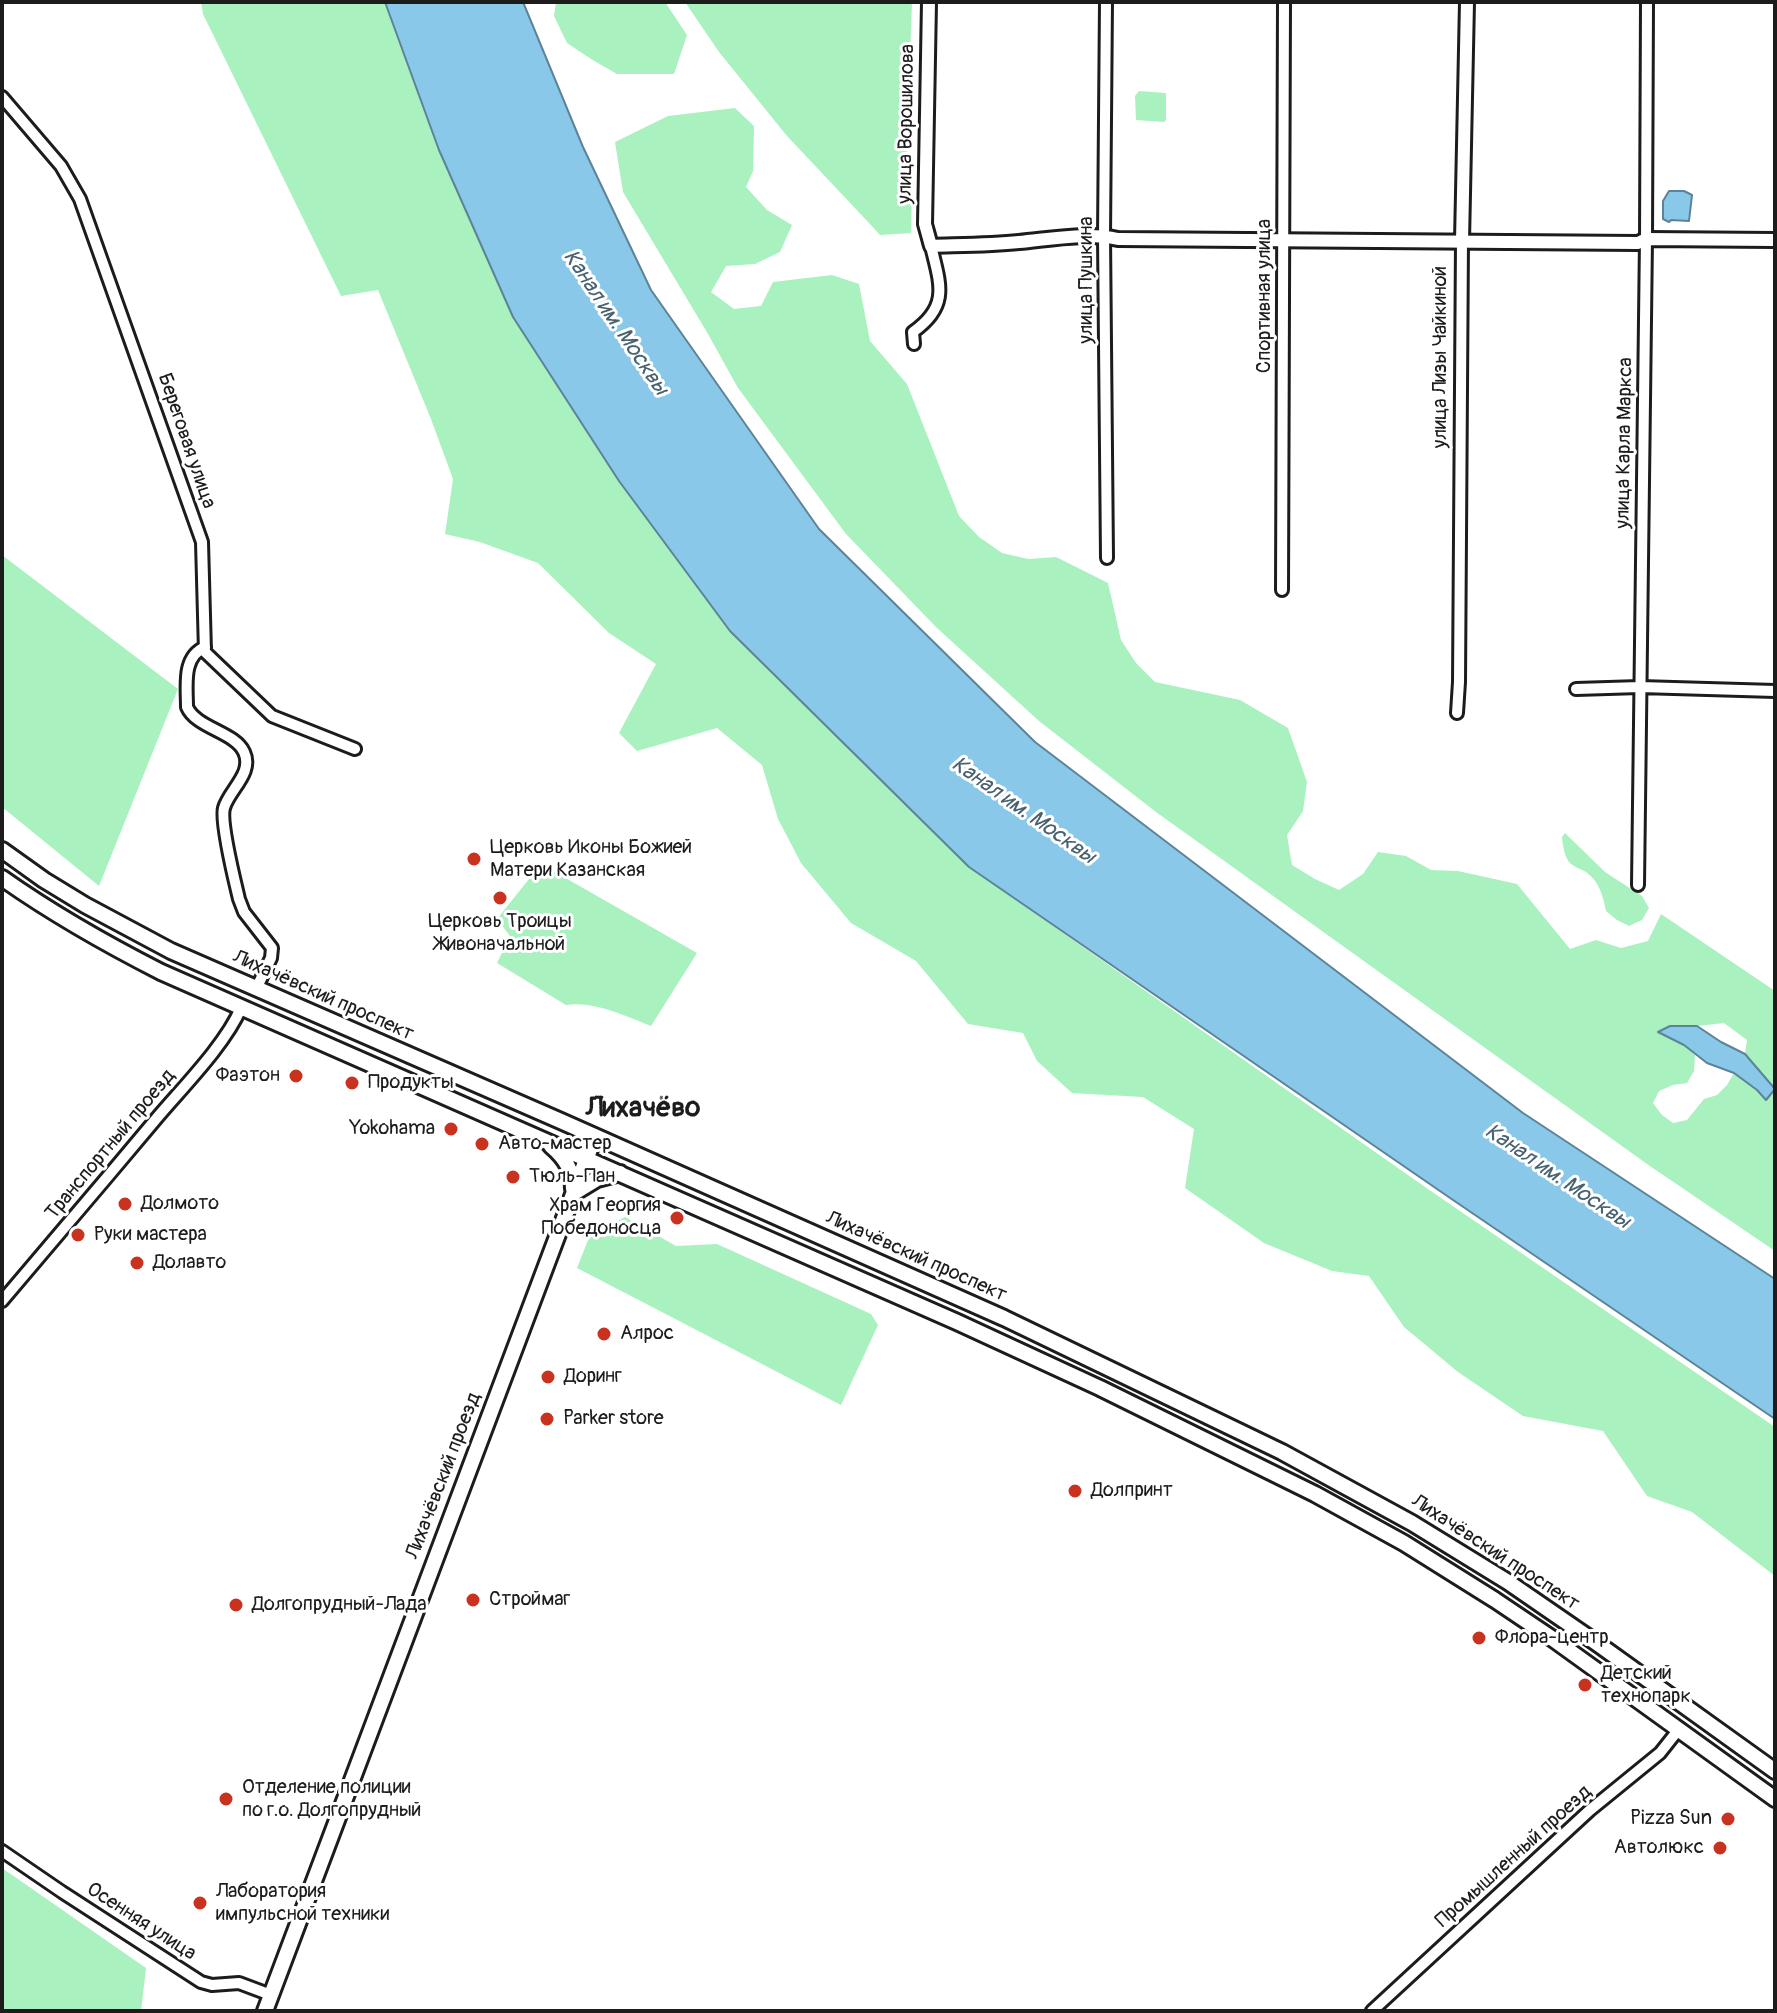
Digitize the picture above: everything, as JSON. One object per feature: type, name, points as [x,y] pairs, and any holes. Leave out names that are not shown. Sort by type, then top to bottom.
[{"type":"main road","name":"Лихачёвский проспект","points":[[2,850],[44,880],[129,930],[1055,1342],[1326,1475],[1508,1582],[1775,1771]]},
{"type":"main road","name":"Лихачёвский проспект","points":[[2,878],[40,905],[118,950],[241,1008],[1058,1368],[1315,1494],[1404,1543],[1495,1600],[1775,1799]]},
{"type":"main road","name":"Лихачёвский проезд","points":[[265,2011],[595,1136]]},
{"type":"main road","points":[[544,1139],[568,1164],[573,1194]]},
{"type":"main road","points":[[573,1194],[597,1179],[621,1173]]},
{"type":"street","name":"улица Ворошилова","points":[[929,2],[925,224],[931,246]]},
{"type":"street","name":"улица Пушкина","points":[[1106,2],[1104,236],[1107,558]]},
{"type":"street","name":"Спортивная улица","points":[[1282,590],[1284,2]]},
{"type":"street","name":"улица Лизы Чайкиной","points":[[1457,713],[1467,2]]},
{"type":"street","name":"улица Карла Маркса","points":[[1638,885],[1647,2]]},
{"type":"street","name":"Береговая улица","points":[[2,97],[61,166],[80,199],[202,542],[205,647]]},
{"type":"street","points":[[914,344],[913,332],[931,317],[940,297],[931,246],[1104,236],[1118,239],[1638,243],[1646,239],[1775,240]]},
{"type":"street","points":[[256,989],[271,958],[272,948],[244,912],[239,899],[222,813],[244,773],[246,756],[240,747],[196,719],[188,710],[188,661],[196,651],[205,647],[205,652],[272,716],[355,749]]},
{"type":"street","points":[[1576,689],[1640,687],[1775,691]]},
{"type":"street","name":"Транспортный проезд","points":[[2,1301],[181,1090],[223,1038],[241,1008]]},
{"type":"street","name":"Промышленный проезд","points":[[1372,2011],[1590,1810],[1660,1753],[1679,1729]]},
{"type":"street","name":"Осенняя улица","points":[[2,1851],[201,1982],[212,1985],[239,1983],[271,1995]]},
{"type":"green space","points":[[201,2],[385,2],[439,150],[513,317],[730,631],[969,867],[1425,1187],[1775,1427],[1775,1576],[1692,1512],[1647,1496],[1603,1431],[1523,1416],[1458,1372],[1404,1327],[1369,1276],[1332,1271],[1264,1243],[1185,1188],[1194,1129],[1143,1097],[1072,1093],[1037,1061],[1023,1033],[968,1024],[916,961],[851,923],[801,863],[778,819],[762,765],[717,728],[637,751],[619,733],[656,664],[609,633],[538,563],[480,542],[445,534],[453,479],[378,290],[341,296],[203,14]]},
{"type":"green space","points":[[556,2],[665,2],[687,35],[674,74],[617,74],[591,59],[567,43],[554,16]]},
{"type":"green space","points":[[685,2],[912,2],[905,192],[912,193],[911,233],[880,235],[787,136],[719,52]]},
{"type":"green space","points":[[1139,91],[1166,93],[1164,122],[1136,120],[1135,96]]},
{"type":"green space","points":[[735,108],[754,126],[753,171],[746,187],[767,210],[792,225],[780,252],[755,264],[726,266],[711,292],[734,309],[761,306],[773,282],[832,275],[859,284],[870,341],[907,384],[959,516],[979,537],[1002,553],[1028,559],[1056,557],[1108,583],[1121,640],[1136,663],[1155,682],[1240,700],[1288,728],[1307,782],[1303,811],[1287,835],[1292,865],[1339,890],[1363,874],[1378,852],[1406,856],[1431,870],[1458,871],[1517,884],[1570,949],[1596,940],[1621,948],[1648,941],[1661,914],[1775,991],[1775,1089],[1775,1251],[1647,1164],[1156,812],[1039,721],[937,628],[846,534],[738,388],[623,192],[615,142],[668,116]],"holes":[[[1724,1023],[1747,1040],[1745,1054],[1775,1089],[1766,1100],[1734,1073],[1727,1085],[1717,1095],[1704,1099],[1687,1120],[1673,1123],[1653,1103],[1659,1091],[1687,1083],[1694,1071],[1695,1055],[1684,1045],[1659,1032],[1683,1026]]]},
{"type":"green space","points":[[2,555],[178,689],[99,886],[2,807]]},
{"type":"green space","points":[[1565,833],[1605,872],[1642,896],[1649,908],[1642,920],[1629,926],[1606,911],[1602,894],[1594,880],[1567,859],[1562,837]]},
{"type":"green space","points":[[541,864],[697,953],[651,1026],[599,1007],[566,1005],[497,963],[510,936],[497,919]]},
{"type":"green space","points":[[625,1217],[676,1246],[717,1244],[871,1314],[878,1325],[841,1405],[577,1268],[590,1235]]},
{"type":"green space","points":[[2,1868],[146,1968],[141,2011],[2,2011]]},
{"type":"water","name":"Канал им. Москвы","points":[[385,2],[523,2],[583,147],[651,290],[819,529],[1035,742],[1523,1113],[1775,1279],[1775,1419],[969,867],[730,631],[619,481],[513,317],[439,150]]},
{"type":"water","points":[[1669,191],[1684,191],[1692,195],[1689,221],[1669,222],[1663,219],[1663,201]]},
{"type":"water","points":[[1670,1026],[1697,1026],[1745,1054],[1775,1089],[1766,1100],[1734,1073],[1707,1063],[1684,1045],[1658,1032]]},
{"type":"place","name":"Церковь Иконы Божией Матери Казанская","points":[[474,859]]},
{"type":"place","name":"Церковь Троицы Живоначальной","points":[[500,898]]},
{"type":"place","name":"Фаэтон","points":[[296,1076]]},
{"type":"place","name":"Продукты","points":[[352,1083]]},
{"type":"place","name":"Yokohama","points":[[451,1129]]},
{"type":"place","name":"Авто-мастер","points":[[482,1144]]},
{"type":"place","name":"Тюль-Пан","points":[[513,1177]]},
{"type":"place","name":"Долмото","points":[[125,1204]]},
{"type":"place","name":"Храм Георгия Победоносца","points":[[677,1218]]},
{"type":"place","name":"Руки мастера","points":[[78,1235]]},
{"type":"place","name":"Долавто","points":[[137,1263]]},
{"type":"place","name":"Алрос","points":[[604,1334]]},
{"type":"place","name":"Доринг","points":[[548,1377]]},
{"type":"place","name":"Parker store","points":[[547,1419]]},
{"type":"place","name":"Долпринт","points":[[1075,1491]]},
{"type":"place","name":"Строймаг","points":[[473,1600]]},
{"type":"place","name":"Долгопрудный-Лада","points":[[236,1605]]},
{"type":"place","name":"Флора-центр","points":[[1479,1638]]},
{"type":"place","name":"Детский технопарк","points":[[1585,1685]]},
{"type":"place","name":"Отделение полиции по г.о. Долгопрудный","points":[[226,1799]]},
{"type":"place","name":"Pizza Sun","points":[[1728,1819]]},
{"type":"place","name":"Автолюкс","points":[[1720,1848]]},
{"type":"place","name":"Лаборатория импульсной техники","points":[[200,1903]]},
{"type":"district","name":"Лихачёво","points":[[643,1109]]}]
